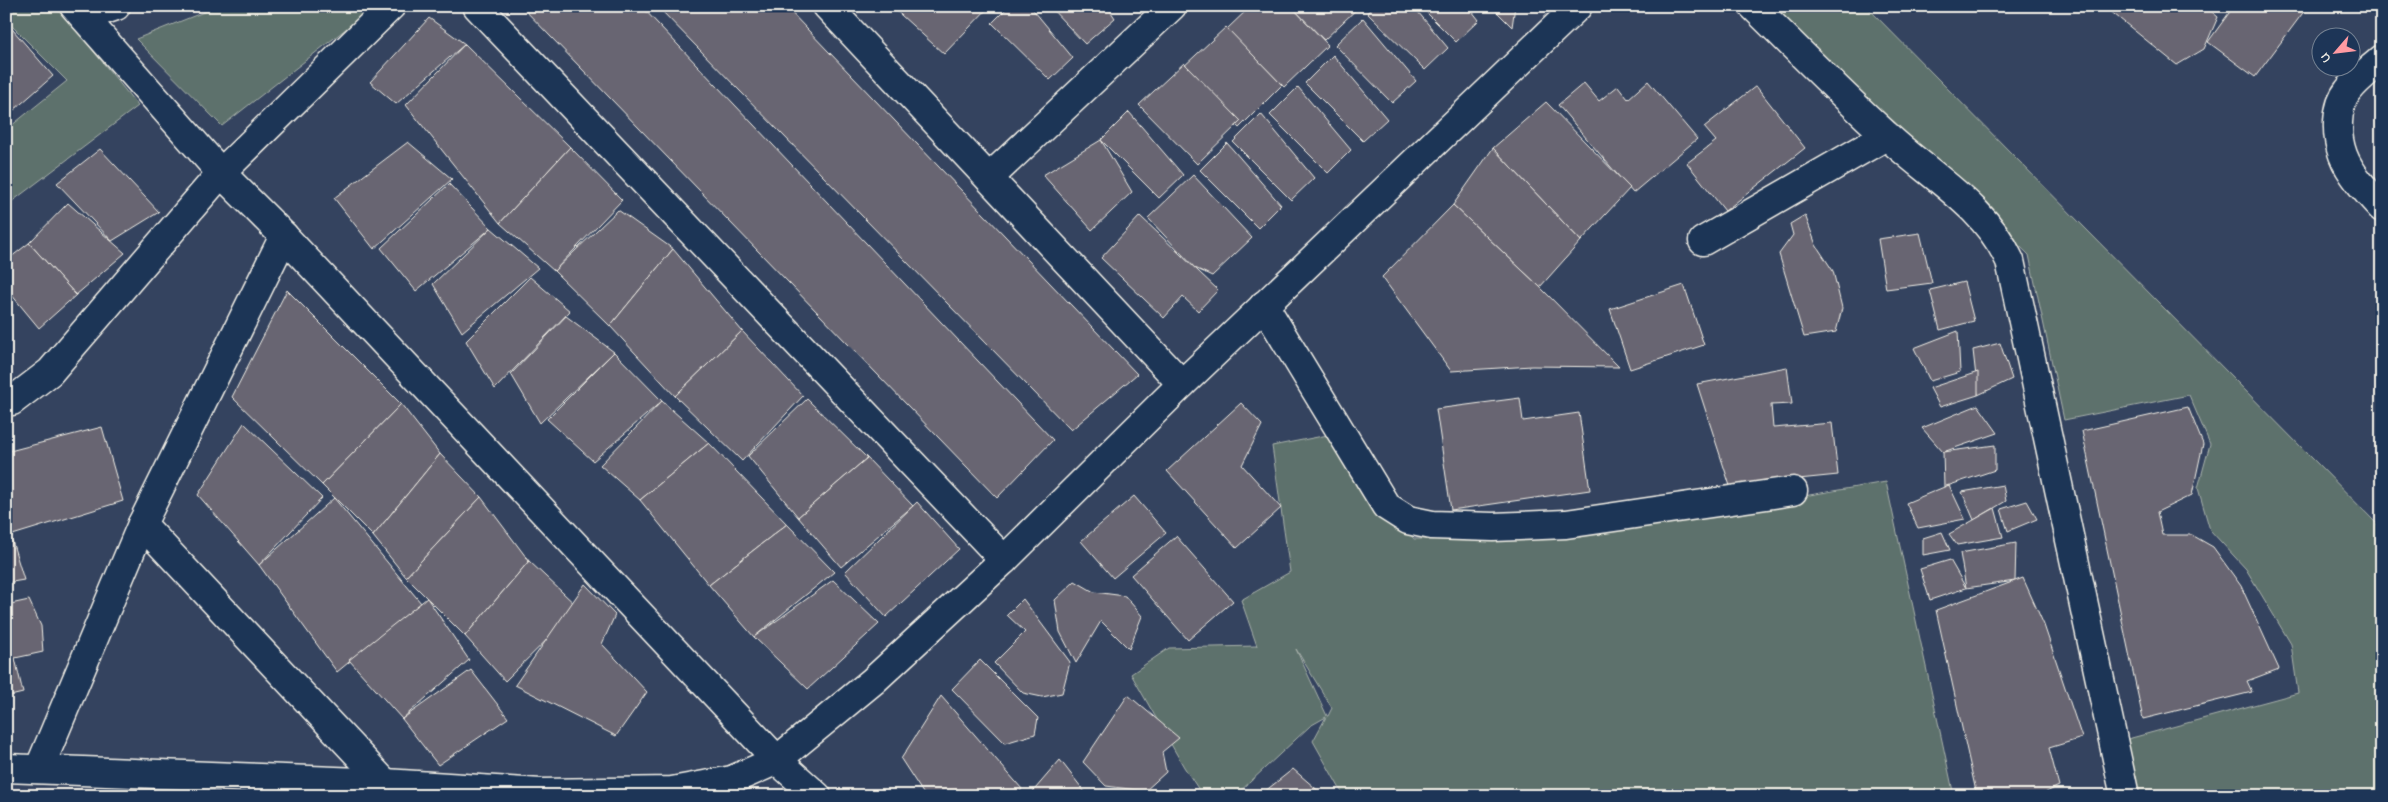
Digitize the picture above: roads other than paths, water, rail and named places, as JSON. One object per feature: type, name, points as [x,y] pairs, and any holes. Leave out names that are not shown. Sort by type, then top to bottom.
[{"type":"street","points":[[79,12],[116,6]]},
{"type":"street","points":[[6,402],[12,401],[50,372],[221,173],[390,6]]},
{"type":"street","points":[[477,6],[1004,560]]},
{"type":"street","points":[[827,6],[1182,384]]},
{"type":"street","points":[[989,178],[1172,6]]},
{"type":"street","points":[[6,768],[385,783],[541,793],[672,791],[732,780],[777,760],[873,681],[1004,560],[1182,384],[1578,6]]},
{"type":"street","points":[[1753,6],[1886,136],[1986,221],[2001,242],[2010,261],[2125,796]]},
{"type":"street","points":[[79,12],[221,173],[284,236],[777,760],[817,796]]},
{"type":"street","points":[[2382,59],[2348,91],[2339,108],[2339,130],[2343,155],[2359,182],[2382,208]]},
{"type":"street","points":[[1703,241],[1886,136]]},
{"type":"street","points":[[39,769],[142,524],[284,236]]},
{"type":"street","points":[[1264,305],[1386,506],[1408,520],[1432,525],[1493,527],[1566,524],[1794,491]]},
{"type":"street","points":[[142,524],[385,783]]}]
